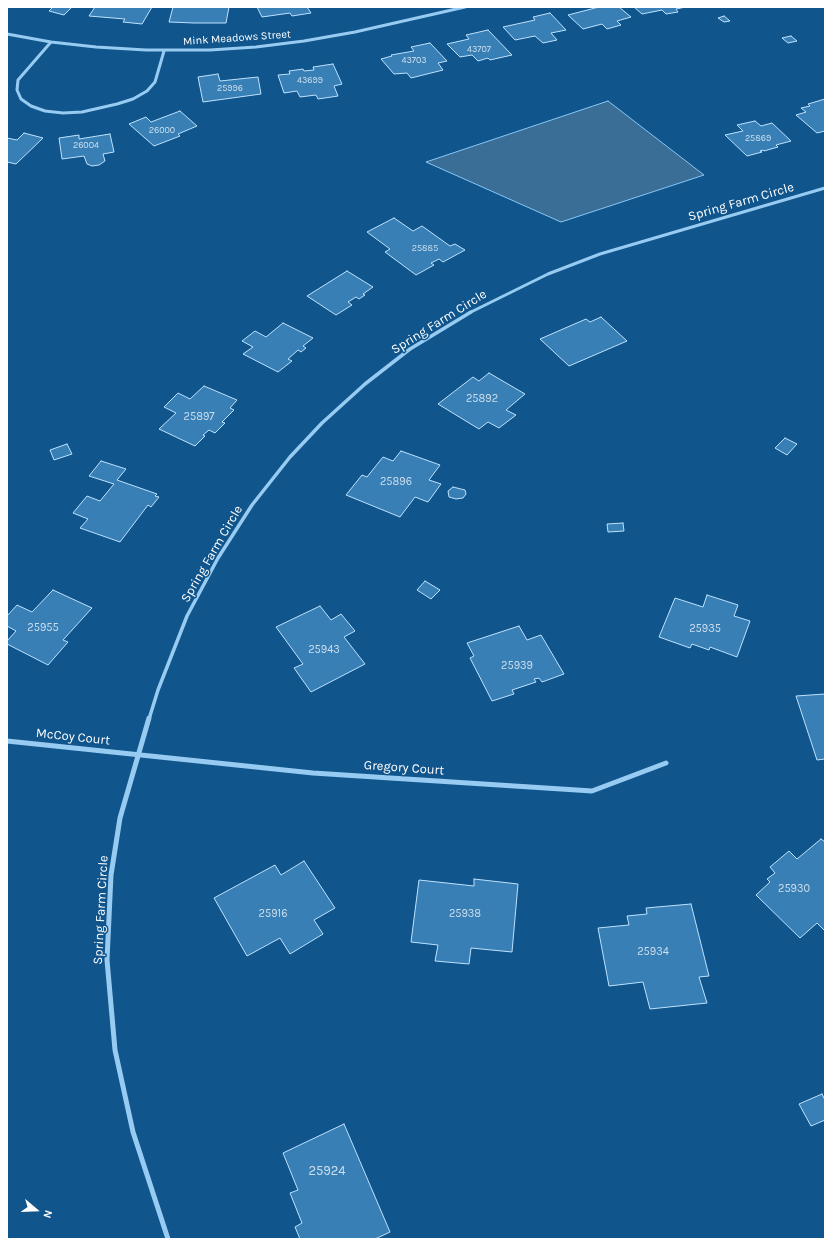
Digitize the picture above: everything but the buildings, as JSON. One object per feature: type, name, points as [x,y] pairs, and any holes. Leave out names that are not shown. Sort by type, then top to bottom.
[{"type":"street","name":"Mink Meadows Street","points":[[7,34],[50,42],[96,47],[164,51],[256,47],[304,42],[465,7]]},
{"type":"street","points":[[50,42],[20,77],[18,80],[17,90],[21,99],[31,106],[45,111],[63,113],[82,112],[117,104],[133,99],[147,91],[155,82],[164,51]]},
{"type":"street","name":"Spring Farm Circle","points":[[168,1239],[132,1132],[115,1050],[107,960],[111,875],[120,818],[137,755],[158,690],[187,616],[218,558],[252,505],[290,457],[322,423],[365,384],[410,349],[458,319],[497,298],[548,274],[600,254],[825,188]]},
{"type":"street","name":"McCoy Court","points":[[7,742],[137,755]]},
{"type":"street","name":"Gregory Court","points":[[137,755],[313,773],[592,791],[666,763]]},
{"type":"water","points":[[608,101],[704,175],[561,222],[426,162]]}]
